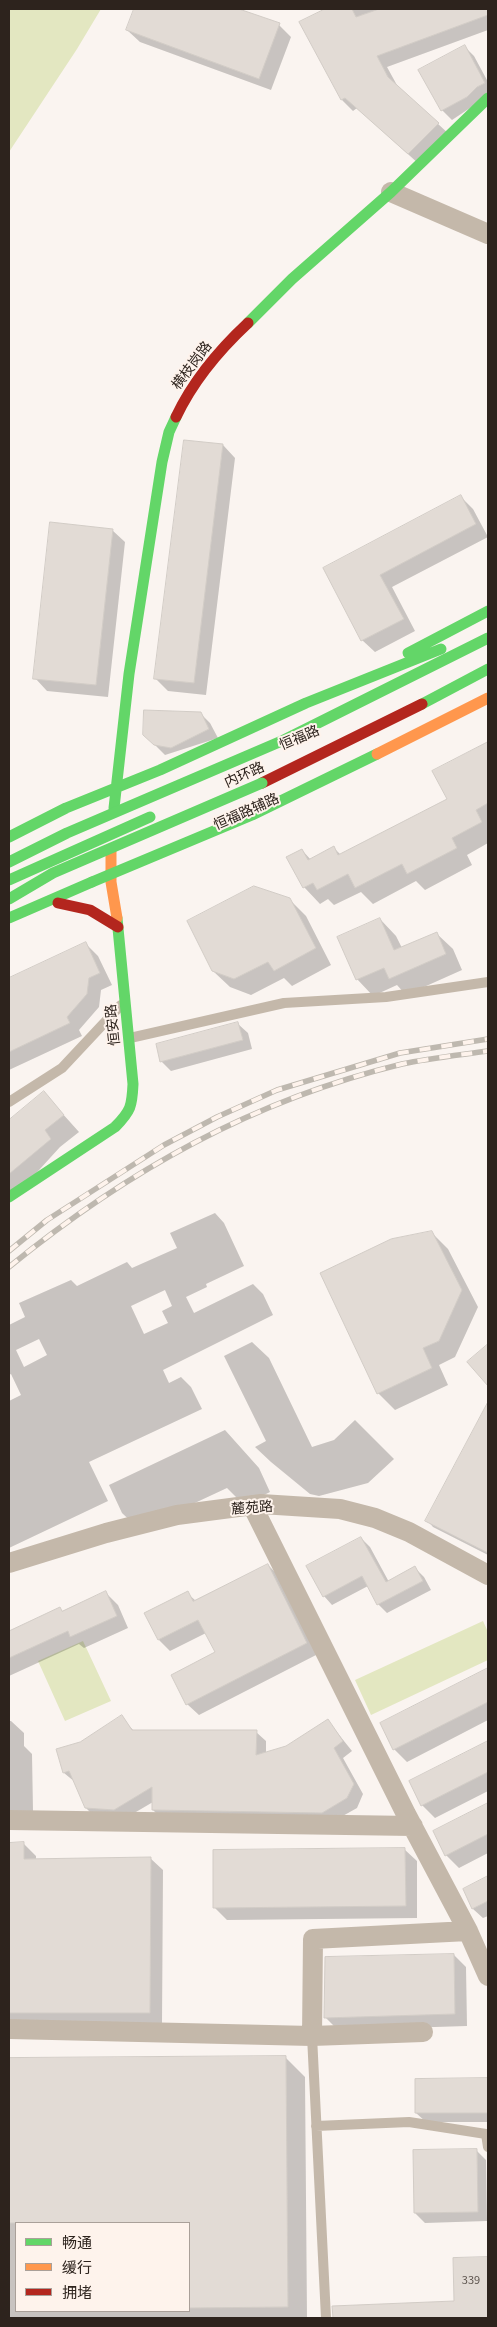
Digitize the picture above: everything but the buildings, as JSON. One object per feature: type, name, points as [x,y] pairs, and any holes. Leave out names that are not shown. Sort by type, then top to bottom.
[{"type":"main road","name":"横枝岗路","points":[[116,787],[129,674],[162,462],[176,414],[187,393],[229,341],[292,279],[392,192],[488,98]]},
{"type":"main road","points":[[306,703],[488,611]]},
{"type":"main road","name":"恒福路","points":[[9,837],[66,808],[169,766],[306,703],[488,629]]},
{"type":"main road","name":"内环路","points":[[9,862],[58,837],[284,740],[488,638]]},
{"type":"main road","name":"恒福路","points":[[267,767],[373,721],[488,665]]},
{"type":"main road","name":"内环路","points":[[9,899],[53,873],[262,783],[376,728],[488,669]]},
{"type":"main road","points":[[9,918],[252,815],[367,760],[488,698]]},
{"type":"main road","name":"恒福路辅路","points":[[9,923],[301,803],[488,710]]},
{"type":"main road","name":"恒安路","points":[[9,1197],[115,1127],[128,1114],[132,1103],[133,1084],[129,1038],[118,928],[111,882],[112,833],[116,787]]},
{"type":"main road","points":[[9,880],[165,811]]},
{"type":"main road","points":[[58,903],[74,904],[94,910],[118,928]]},
{"type":"street","points":[[392,192],[488,234]]},
{"type":"street","name":"麓苑路","points":[[9,1563],[106,1533],[177,1515],[261,1504],[340,1509],[375,1518],[410,1532],[488,1575]]},
{"type":"street","points":[[252,1505],[413,1826],[468,1931],[488,1976]]},
{"type":"street","points":[[9,1820],[413,1826]]},
{"type":"street","points":[[312,2036],[313,1939],[468,1931]]},
{"type":"street","points":[[9,2029],[312,2036],[423,2032]]},
{"type":"lane","points":[[129,1038],[284,1002],[386,997],[488,983]]},
{"type":"lane","points":[[9,1102],[62,1068],[125,1000]]},
{"type":"lane","points":[[312,2036],[326,2318]]},
{"type":"lane","points":[[316,2126],[409,2122],[486,2134],[488,2147]]},
{"type":"green space","points":[[9,9],[101,9],[9,152]]},
{"type":"green space","points":[[483,1621],[488,1632],[488,1660],[371,1715],[355,1680]]},
{"type":"green space","points":[[83,1641],[111,1701],[65,1721],[38,1661]]},
{"type":"railway","points":[[9,1251],[47,1220],[164,1145],[217,1117],[277,1090],[400,1053],[488,1039]]},
{"type":"railway","points":[[9,1267],[99,1200],[146,1170],[194,1143],[243,1119],[294,1097],[347,1079],[402,1064],[488,1051]]},
{"type":"traffic: fast","points":[[248,323],[292,279],[391,192],[488,98]]},
{"type":"traffic: fast","points":[[114,808],[129,674],[162,462],[169,432],[176,417]]},
{"type":"traffic: fast","points":[[408,653],[488,611]]},
{"type":"traffic: fast","points":[[9,862],[67,833],[284,740],[488,638]]},
{"type":"traffic: fast","points":[[9,837],[66,808],[160,770],[306,703],[441,649]]},
{"type":"traffic: fast","points":[[422,704],[488,669]]},
{"type":"traffic: fast","points":[[92,882],[252,815],[377,754]]},
{"type":"traffic: fast","points":[[9,899],[53,873],[262,783]]},
{"type":"traffic: fast","points":[[9,880],[150,817]]},
{"type":"traffic: fast","points":[[9,918],[92,882]]},
{"type":"traffic: fast","points":[[9,1197],[115,1127],[130,1108],[133,1084],[117,918]]},
{"type":"traffic: slow","points":[[377,754],[488,698]]},
{"type":"traffic: slow","points":[[111,851],[111,882],[117,918]]},
{"type":"traffic: jam","points":[[176,417],[190,391],[208,367],[248,323]]},
{"type":"traffic: jam","points":[[262,783],[422,704]]},
{"type":"traffic: jam","points":[[58,903],[90,910],[118,927]]}]
